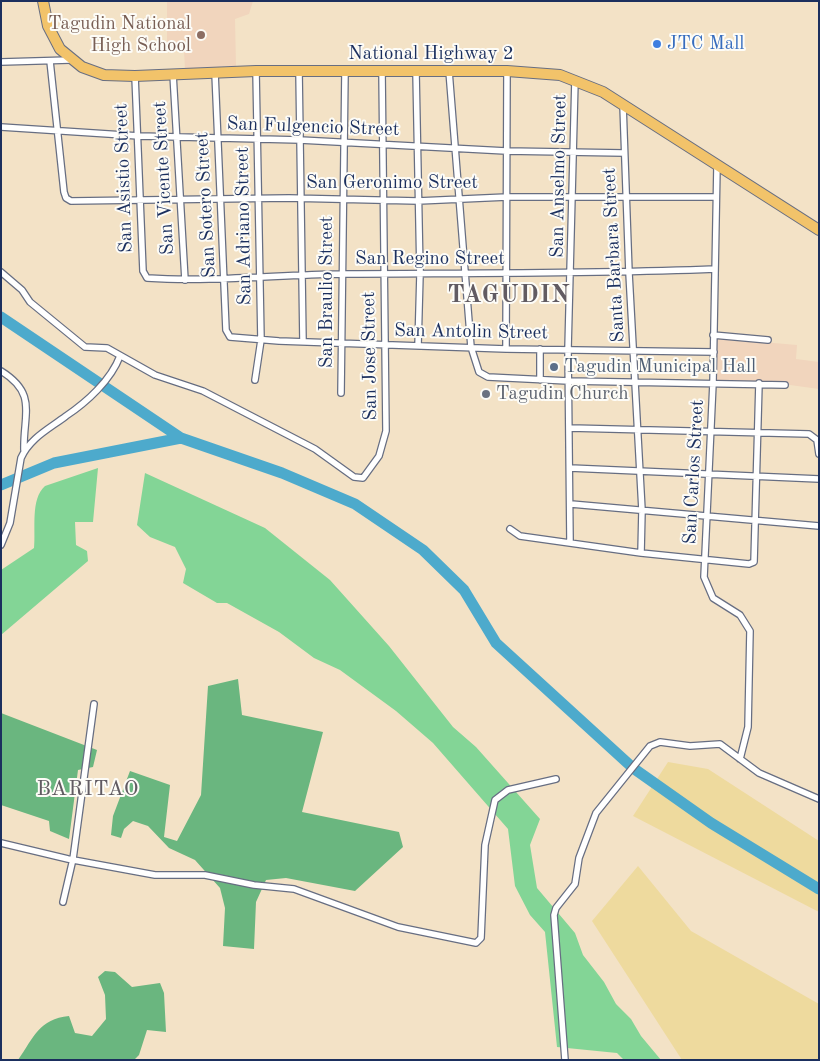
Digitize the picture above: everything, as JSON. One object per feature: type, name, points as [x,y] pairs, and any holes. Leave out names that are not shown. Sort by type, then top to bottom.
[{"type":"highway","name":"National Highway 2","points":[[43,1],[53,39],[70,60],[94,73],[135,76],[256,71],[507,71],[545,72],[575,80],[603,92],[819,230]]},
{"type":"street","points":[[1,62],[70,60]]},
{"type":"street","points":[[50,61],[58,130]]},
{"type":"street","name":"San Adriano Street","points":[[255,380],[261,340],[256,71]]},
{"type":"street","points":[[299,71],[303,342]]},
{"type":"street","name":"San Braulio Street","points":[[341,393],[345,71]]},
{"type":"street","name":"San Jose Street","points":[[120,356],[155,375],[214,396],[316,449],[357,478],[366,476],[379,456],[385,442],[386,345],[382,201],[382,71]]},
{"type":"street","points":[[449,71],[471,347],[476,367],[483,376],[568,381],[785,385]]},
{"type":"street","points":[[506,349],[507,71]]},
{"type":"street","points":[[416,72],[419,146],[420,274],[418,346]]},
{"type":"street","name":"San Sotero Street","points":[[215,73],[219,199],[228,335]]},
{"type":"street","name":"San Vicente Street","points":[[173,74],[185,280]]},
{"type":"street","name":"San Asistio Street","points":[[135,76],[145,277]]},
{"type":"street","name":"San Anselmo Street","points":[[570,542],[568,349],[572,273],[572,152],[575,80]]},
{"type":"street","name":"Santa Barbara Street","points":[[623,105],[629,273],[642,510],[641,553]]},
{"type":"street","name":"San Fulgencio Street","points":[[1,127],[139,136],[300,140],[506,152],[624,153]]},
{"type":"street","name":"San Geronimo Street","points":[[58,130],[64,192],[68,200],[302,198],[418,201],[507,197],[716,196]]},
{"type":"street","name":"San Carlos Street","points":[[717,166],[714,383],[704,577],[710,594],[717,602],[743,618],[750,631],[748,728],[740,759]]},
{"type":"street","name":"San Regino Street","points":[[145,277],[185,280],[224,277],[342,274],[629,273],[715,269]]},
{"type":"street","points":[[1,272],[22,290],[30,302],[75,340],[85,347],[107,348],[120,356],[114,370],[89,397],[36,438],[24,451],[20,458],[8,530],[1,545]]},
{"type":"street","name":"San Antolin Street","points":[[228,335],[232,338],[261,340],[386,345],[714,352]]},
{"type":"street","points":[[714,335],[768,340]]},
{"type":"street","points":[[540,349],[540,380]]},
{"type":"street","points":[[1,371],[20,386],[25,394],[24,451]]},
{"type":"street","points":[[510,529],[520,536],[641,553],[749,564],[754,562],[757,521],[758,384]]},
{"type":"street","points":[[570,428],[809,434],[815,437],[819,454]]},
{"type":"street","points":[[570,468],[819,478]]},
{"type":"street","points":[[570,504],[819,526]]},
{"type":"street","points":[[63,902],[72,859],[94,704]]},
{"type":"street","points":[[565,1060],[554,915],[556,908],[576,884],[579,858],[596,813],[654,743],[690,746],[720,744],[759,773],[819,799]]},
{"type":"street","points":[[1,843],[72,859],[155,874],[205,875],[254,885],[294,890],[398,927],[476,943],[481,938],[485,845],[495,800],[508,790],[556,779]]},
{"type":"shaded area","name":"Tagudin National High School","points":[[167,1],[253,1],[249,14],[235,19],[236,66],[185,69],[184,51],[167,51]]},
{"type":"shaded area","points":[[716,338],[797,345],[796,359],[819,362],[819,389],[715,380]]},
{"type":"green space","points":[[98,468],[93,522],[75,522],[76,545],[87,551],[88,561],[1,635],[1,570],[34,548],[35,507],[40,492],[45,486]]},
{"type":"green space","points":[[145,473],[265,528],[330,580],[389,646],[453,727],[476,747],[540,819],[530,845],[537,888],[575,933],[583,955],[604,982],[616,1004],[631,1019],[641,1036],[661,1060],[624,1060],[617,1053],[557,1047],[545,932],[530,915],[515,886],[508,829],[433,743],[396,711],[340,670],[314,658],[279,632],[227,603],[217,603],[183,583],[186,569],[175,547],[150,537],[137,525]]},
{"type":"green space","points":[[238,679],[242,715],[323,732],[302,812],[399,832],[403,847],[355,891],[286,878],[266,880],[256,902],[254,949],[223,946],[225,908],[220,888],[195,860],[169,848],[148,826],[133,821],[124,829],[121,838],[111,835],[113,816],[130,771],[170,785],[164,837],[177,841],[201,795],[208,686]]},
{"type":"green space","points":[[1,713],[97,750],[93,767],[78,770],[69,839],[50,831],[49,821],[1,805]]},
{"type":"green space","points":[[105,971],[115,972],[132,987],[160,983],[164,993],[166,1032],[147,1030],[139,1055],[134,1060],[18,1060],[38,1030],[59,1018],[69,1016],[75,1033],[92,1036],[106,1019],[105,995],[98,977]]},
{"type":"sand","points":[[668,762],[708,769],[819,841],[819,912],[633,816]]},
{"type":"sand","points":[[638,866],[691,931],[819,1004],[819,1060],[682,1060],[592,921]]},
{"type":"waterway","points":[[1,317],[181,438],[282,473],[355,504],[423,550],[464,590],[496,643],[633,768],[711,823],[819,889]]},
{"type":"waterway","points":[[1,485],[54,463],[181,438]]},
{"type":"place","name":"Tagudin National High School","points":[[201,35]]},
{"type":"place","name":"JTC Mall","points":[[657,44]]},
{"type":"place","name":"Tagudin Municipal Hall","points":[[554,367]]},
{"type":"place","name":"Tagudin Church","points":[[486,394]]},
{"type":"district","name":"TAGUDIN","points":[[509,296]]},
{"type":"district","name":"BARITAO","points":[[88,789]]}]
